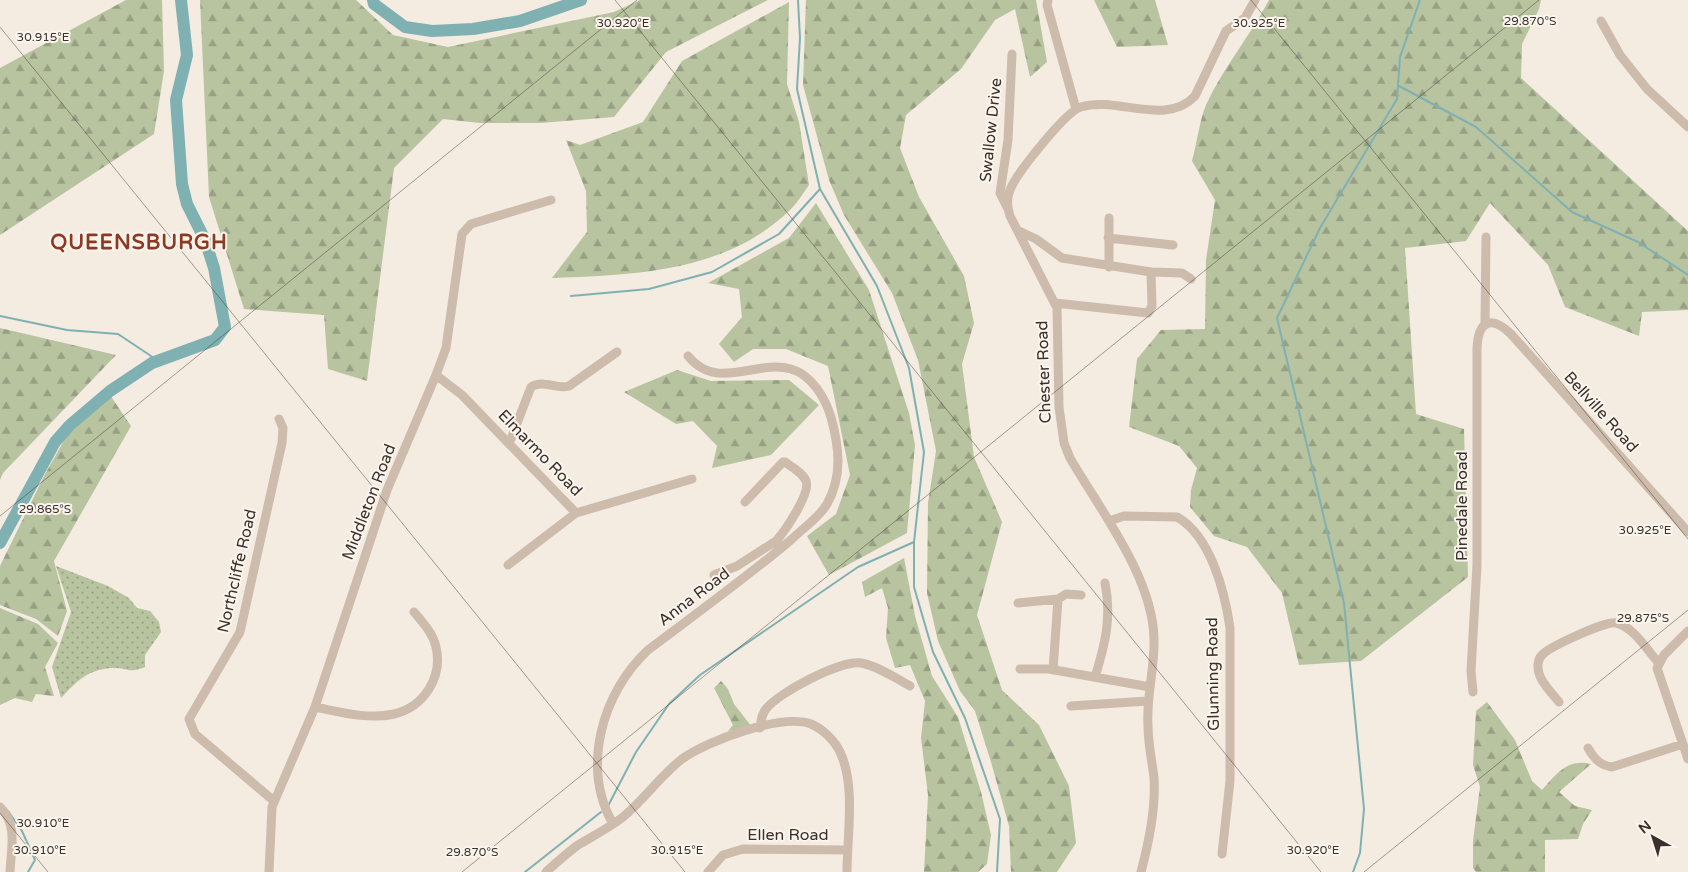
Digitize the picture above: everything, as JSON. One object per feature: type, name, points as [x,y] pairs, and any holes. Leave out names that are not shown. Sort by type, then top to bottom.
[{"type":"street","points":[[1048,0],[1047,5],[1076,108]]},
{"type":"street","points":[[1007,207],[1008,194],[1017,178],[1076,108],[1093,105],[1157,110],[1179,108],[1195,96],[1226,31],[1245,18],[1255,0]]},
{"type":"street","points":[[1601,21],[1620,55],[1647,89],[1688,127]]},
{"type":"street","name":"Swallow Drive","points":[[1007,207],[1001,198],[1000,190],[1007,146],[1012,54]]},
{"type":"street","name":"Middleton Road","points":[[269,872],[270,816],[274,800],[315,707],[387,490],[436,375],[447,344],[460,238],[463,231],[476,222],[551,200]]},
{"type":"street","name":"Chester Road","points":[[1007,207],[1055,303],[1058,318],[1059,407],[1064,443],[1070,458],[1109,521],[1133,565],[1152,619],[1154,644],[1148,701],[1148,727],[1154,794],[1147,847],[1141,872]]},
{"type":"street","points":[[1109,218],[1109,267]]},
{"type":"street","points":[[1019,231],[1036,239],[1062,258],[1109,267],[1182,274],[1191,279]]},
{"type":"street","name":"Pinedale Road","points":[[1473,692],[1471,672],[1477,565],[1477,343],[1479,330],[1485,324],[1486,237]]},
{"type":"street","points":[[1108,238],[1173,245]]},
{"type":"street","points":[[1055,303],[1148,313],[1152,306],[1151,272]]},
{"type":"street","name":"Bellville Road","points":[[1485,324],[1499,325],[1512,334],[1688,532]]},
{"type":"street","points":[[510,444],[531,387],[541,383],[560,388],[569,386],[618,352]]},
{"type":"street","name":"Anna Road","points":[[613,824],[603,803],[597,750],[606,716],[621,682],[633,664],[648,650],[822,512],[836,482],[839,448],[828,410],[815,386],[803,375],[792,369],[772,367],[721,374],[698,367],[688,356]]},
{"type":"street","name":"Elmarmo Road","points":[[436,375],[462,395],[576,513],[692,479]]},
{"type":"street","name":"Northcliffe Road","points":[[274,800],[195,734],[189,719],[240,632],[282,443],[283,428],[279,419]]},
{"type":"street","points":[[714,575],[737,566],[778,545],[805,495],[807,485],[804,478],[783,462],[745,502]]},
{"type":"street","points":[[508,565],[576,513]]},
{"type":"street","name":"Glunning Road","points":[[1109,521],[1124,516],[1177,518],[1193,532],[1213,563],[1228,611],[1230,628],[1230,781],[1222,854]]},
{"type":"street","points":[[1094,677],[1105,645],[1109,617],[1105,583]]},
{"type":"street","points":[[1018,603],[1058,599],[1066,594],[1081,595]]},
{"type":"street","points":[[1053,670],[1058,599]]},
{"type":"street","points":[[315,707],[365,716],[394,714],[424,698],[432,685],[438,664],[436,647],[430,632],[414,612]]},
{"type":"street","points":[[1559,702],[1539,674],[1538,664],[1540,658],[1548,650],[1604,625],[1615,622],[1622,625],[1637,637],[1658,662],[1658,674],[1688,758]]},
{"type":"street","points":[[1658,662],[1688,631]]},
{"type":"street","points":[[760,728],[763,714],[773,702],[819,674],[840,666],[862,663],[910,686]]},
{"type":"street","points":[[1020,669],[1053,670],[1150,686]]},
{"type":"street","points":[[1071,706],[1148,701]]},
{"type":"street","points":[[546,872],[577,846],[630,811],[666,773],[694,751],[717,740],[790,722],[807,723],[825,733],[838,748],[847,774],[847,872]]},
{"type":"street","points":[[1588,748],[1594,759],[1605,766],[1612,767],[1683,744]]},
{"type":"street","points":[[0,807],[8,815],[12,824],[10,872]]},
{"type":"street","name":"Ellen Road","points":[[708,872],[719,858],[738,850],[847,850]]},
{"type":"green space","points":[[126,0],[162,0],[164,71],[154,134],[0,235],[0,68]]},
{"type":"green space","points":[[200,0],[356,0],[393,35],[448,47],[614,12],[640,0],[768,0],[666,52],[614,117],[540,123],[480,123],[443,119],[394,168],[367,381],[328,369],[324,315],[244,309],[209,197]]},
{"type":"green space","points":[[806,0],[1036,0],[1047,62],[1030,77],[1015,9],[995,20],[961,69],[906,115],[900,148],[919,197],[964,276],[974,323],[962,364],[974,457],[1002,522],[977,615],[1002,690],[1039,725],[1069,786],[1076,843],[1057,872],[1011,872],[1009,826],[975,711],[960,691],[938,641],[927,593],[928,503],[936,451],[918,360],[892,293],[844,215],[829,180],[803,85]]},
{"type":"green space","points":[[1094,0],[1155,0],[1168,45],[1117,47]]},
{"type":"green space","points":[[1269,0],[1541,0],[1539,9],[1522,44],[1521,78],[1688,231],[1688,310],[1642,312],[1639,336],[1565,307],[1548,265],[1490,203],[1466,241],[1405,248],[1416,414],[1464,429],[1468,577],[1361,661],[1299,665],[1282,593],[1247,547],[1214,536],[1190,507],[1191,490],[1197,468],[1179,446],[1129,427],[1137,359],[1161,330],[1205,329],[1206,260],[1215,200],[1192,161],[1206,105],[1220,78]]},
{"type":"green space","points":[[789,2],[787,84],[799,122],[809,185],[794,206],[766,230],[738,246],[709,258],[679,266],[648,271],[616,275],[552,278],[587,232],[586,191],[566,140],[580,145],[643,122],[682,61]]},
{"type":"green space","points":[[816,203],[869,290],[909,413],[915,445],[907,533],[829,575],[807,536],[836,514],[850,475],[828,366],[786,349],[753,349],[734,362],[719,344],[742,317],[739,289],[708,283],[789,238]]},
{"type":"green space","points":[[0,328],[116,355],[3,473],[0,480]]},
{"type":"green space","points":[[677,370],[711,381],[789,380],[819,405],[771,455],[712,468],[717,446],[693,421],[676,424],[624,392]]},
{"type":"green space","points":[[110,395],[131,426],[54,561],[67,611],[58,636],[36,619],[0,605],[0,566],[44,476],[66,437]]},
{"type":"green space","points":[[904,558],[915,616],[932,676],[958,717],[981,792],[991,835],[987,864],[978,872],[924,872],[928,795],[921,738],[925,701],[910,665],[895,668],[886,638],[888,608],[882,588],[865,597],[862,582]]},
{"type":"green space","points":[[56,566],[108,586],[129,598],[137,608],[150,611],[159,622],[161,632],[145,655],[145,667],[135,670],[111,668],[95,671],[83,677],[61,698],[52,667],[71,612]]},
{"type":"green space","points":[[0,608],[38,624],[58,643],[45,667],[54,696],[36,694],[32,702],[15,698],[0,705]]},
{"type":"green space","points":[[721,681],[728,689],[734,704],[752,727],[728,731],[733,725],[714,688]]},
{"type":"green space","points":[[1487,702],[1515,740],[1532,781],[1542,790],[1558,773],[1569,765],[1576,763],[1591,764],[1559,792],[1575,806],[1592,810],[1583,824],[1578,839],[1545,840],[1545,872],[1476,872],[1473,868],[1473,841],[1480,787],[1473,765],[1476,711]]},
{"type":"waterway","points":[[0,543],[55,442],[70,425],[110,391],[152,363],[215,340],[225,327],[214,268],[205,240],[187,204],[182,184],[176,100],[187,55],[181,0]]},
{"type":"waterway","points":[[373,0],[374,4],[405,27],[432,31],[473,29],[520,21],[581,0]]},
{"type":"waterway","points":[[798,0],[800,38],[797,89],[820,189],[877,286],[909,368],[924,452],[914,542],[914,587],[933,652],[965,718],[1000,819],[997,872]]},
{"type":"waterway","points":[[1353,872],[1360,853],[1364,809],[1344,603],[1277,318],[1320,228],[1397,99],[1400,57],[1420,0]]},
{"type":"waterway","points":[[1399,86],[1476,127],[1572,212],[1638,242],[1688,275]]},
{"type":"waterway","points":[[571,296],[649,289],[712,272],[779,234],[820,189]]},
{"type":"waterway","points":[[0,316],[67,330],[118,334],[157,360]]},
{"type":"waterway","points":[[608,806],[636,752],[669,704],[700,675],[858,567],[914,542]]},
{"type":"waterway","points":[[8,811],[22,831],[35,860],[28,872]]},
{"type":"waterway","points":[[525,872],[601,812]]},
{"type":"district","name":"QUEENSBURGH","points":[[139,242]]}]
